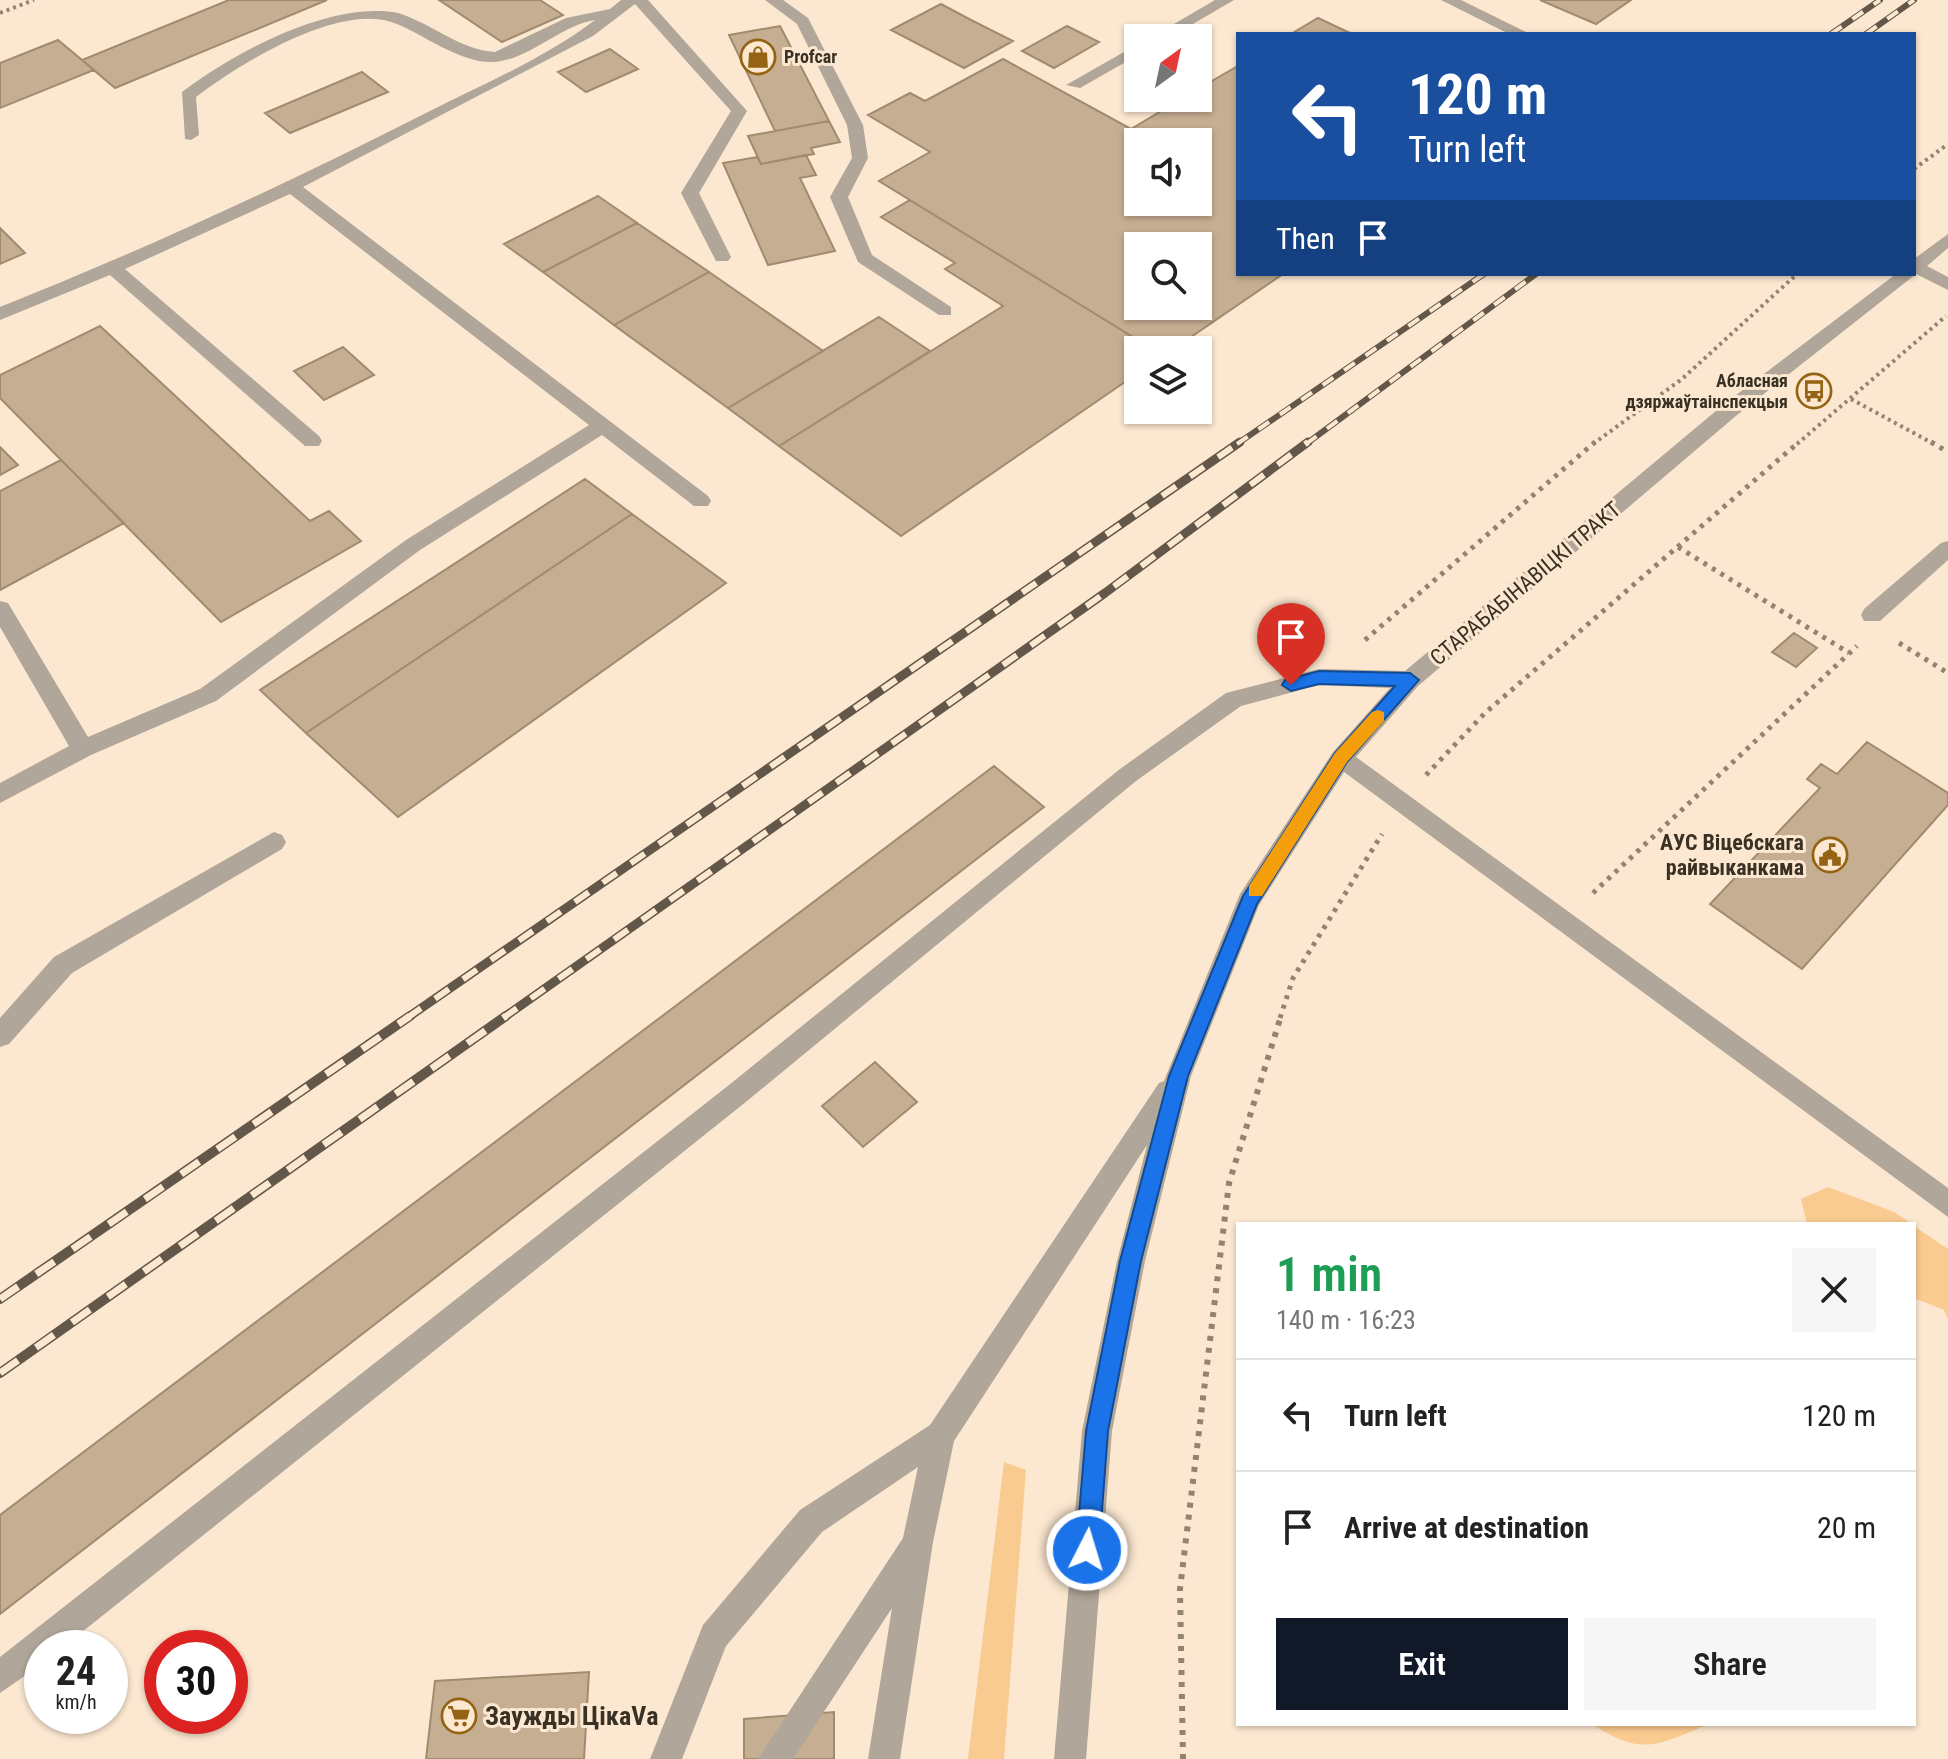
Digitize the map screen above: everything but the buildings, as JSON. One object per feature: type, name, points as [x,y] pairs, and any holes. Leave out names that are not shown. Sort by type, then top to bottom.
[{"type":"street","points":[[640,0],[739,111],[690,193],[722,257]]},
{"type":"street","points":[[773,0],[803,21],[855,125],[860,158],[839,197],[864,258],[945,311]]},
{"type":"street","points":[[1183,24],[1226,0]]},
{"type":"street","points":[[1449,0],[1499,30]]},
{"type":"street","points":[[191,135],[188,95],[211,75],[306,30],[353,16],[391,16],[479,56],[496,57],[570,21],[628,5]]},
{"type":"street","points":[[0,314],[114,269],[293,188],[479,92],[628,5]]},
{"type":"street","points":[[1074,85],[1124,57]]},
{"type":"street","points":[[293,188],[701,501]]},
{"type":"street","name":"СТАРАБАБІНАВІЦКІ ТРАКТ","points":[[1916,267],[1948,239]]},
{"type":"street","points":[[114,269],[312,441]]},
{"type":"street","points":[[1916,272],[1948,284]]},
{"type":"street","name":"СТАРАБАБІНАВІЦКІ ТРАКТ","points":[[1070,1759],[1097,1431],[1131,1261],[1178,1076],[1249,901],[1341,758],[1410,680],[1730,410],[1904,276]]},
{"type":"street","points":[[0,794],[83,749],[208,695],[413,545],[603,425]]},
{"type":"street","points":[[1874,622],[1948,548]]},
{"type":"street","points":[[0,609],[83,749]]},
{"type":"street","points":[[0,1677],[738,1093],[1128,775],[1234,699],[1319,677],[1410,680]]},
{"type":"street","points":[[1341,758],[1948,1204]]},
{"type":"street","points":[[0,1036],[63,965],[274,842]]},
{"type":"street","points":[[884,1759],[918,1542],[940,1435],[1178,1076]]},
{"type":"street","points":[[666,1759],[714,1636],[811,1521],[940,1435]]},
{"type":"street","points":[[774,1759],[918,1542]]},
{"type":"path","points":[[0,13],[34,0]]},
{"type":"path","points":[[1916,168],[1948,144]]},
{"type":"path","points":[[1319,677],[1612,428],[1682,379],[1795,276]]},
{"type":"path","points":[[1183,1759],[1180,1589],[1229,1183],[1293,978],[1402,801],[1485,713],[1948,315]]},
{"type":"path","points":[[1851,399],[1948,452]]},
{"type":"path","points":[[1678,547],[1849,653]]},
{"type":"path","points":[[1563,921],[1849,653],[1874,622],[1948,673]]},
{"type":"shaded area","points":[[1828,1187],[1894,1212],[1909,1222],[1807,1222],[1801,1199]]},
{"type":"shaded area","points":[[1916,1227],[1948,1249],[1948,1319],[1944,1310],[1916,1299]]},
{"type":"shaded area","points":[[1004,1462],[1026,1470],[1004,1759],[968,1759]]},
{"type":"shaded area","points":[[1595,1726],[1705,1726],[1651,1744],[1638,1744],[1610,1735]]},
{"type":"railway","points":[[1834,32],[1880,0]]},
{"type":"railway","points":[[1869,32],[1914,0]]},
{"type":"railway","points":[[1237,444],[1481,276]]},
{"type":"railway","points":[[1306,444],[1533,276]]},
{"type":"railway","points":[[407,1018],[1240,442]]},
{"type":"railway","points":[[503,1018],[1105,593],[1308,442]]},
{"type":"railway","points":[[0,1299],[410,1016]]},
{"type":"railway","points":[[0,1373],[506,1016]]},
{"type":"slow traffic","points":[[1256,891],[1341,758],[1378,716]]},
{"type":"place","name":"Profcar","points":[[758,57]]},
{"type":"place","name":"Абласная дзяржаўтаінспекцыя","points":[[1814,391]]},
{"type":"place","name":"АУС Віцебскага райвыканкама","points":[[1830,855]]},
{"type":"place","name":"Заужды ЦікаVа","points":[[459,1716]]},
{"type":"route","points":[[1087,1550],[1097,1431],[1131,1261],[1178,1076],[1249,901],[1341,758],[1410,680],[1319,677],[1291,685]]}]
